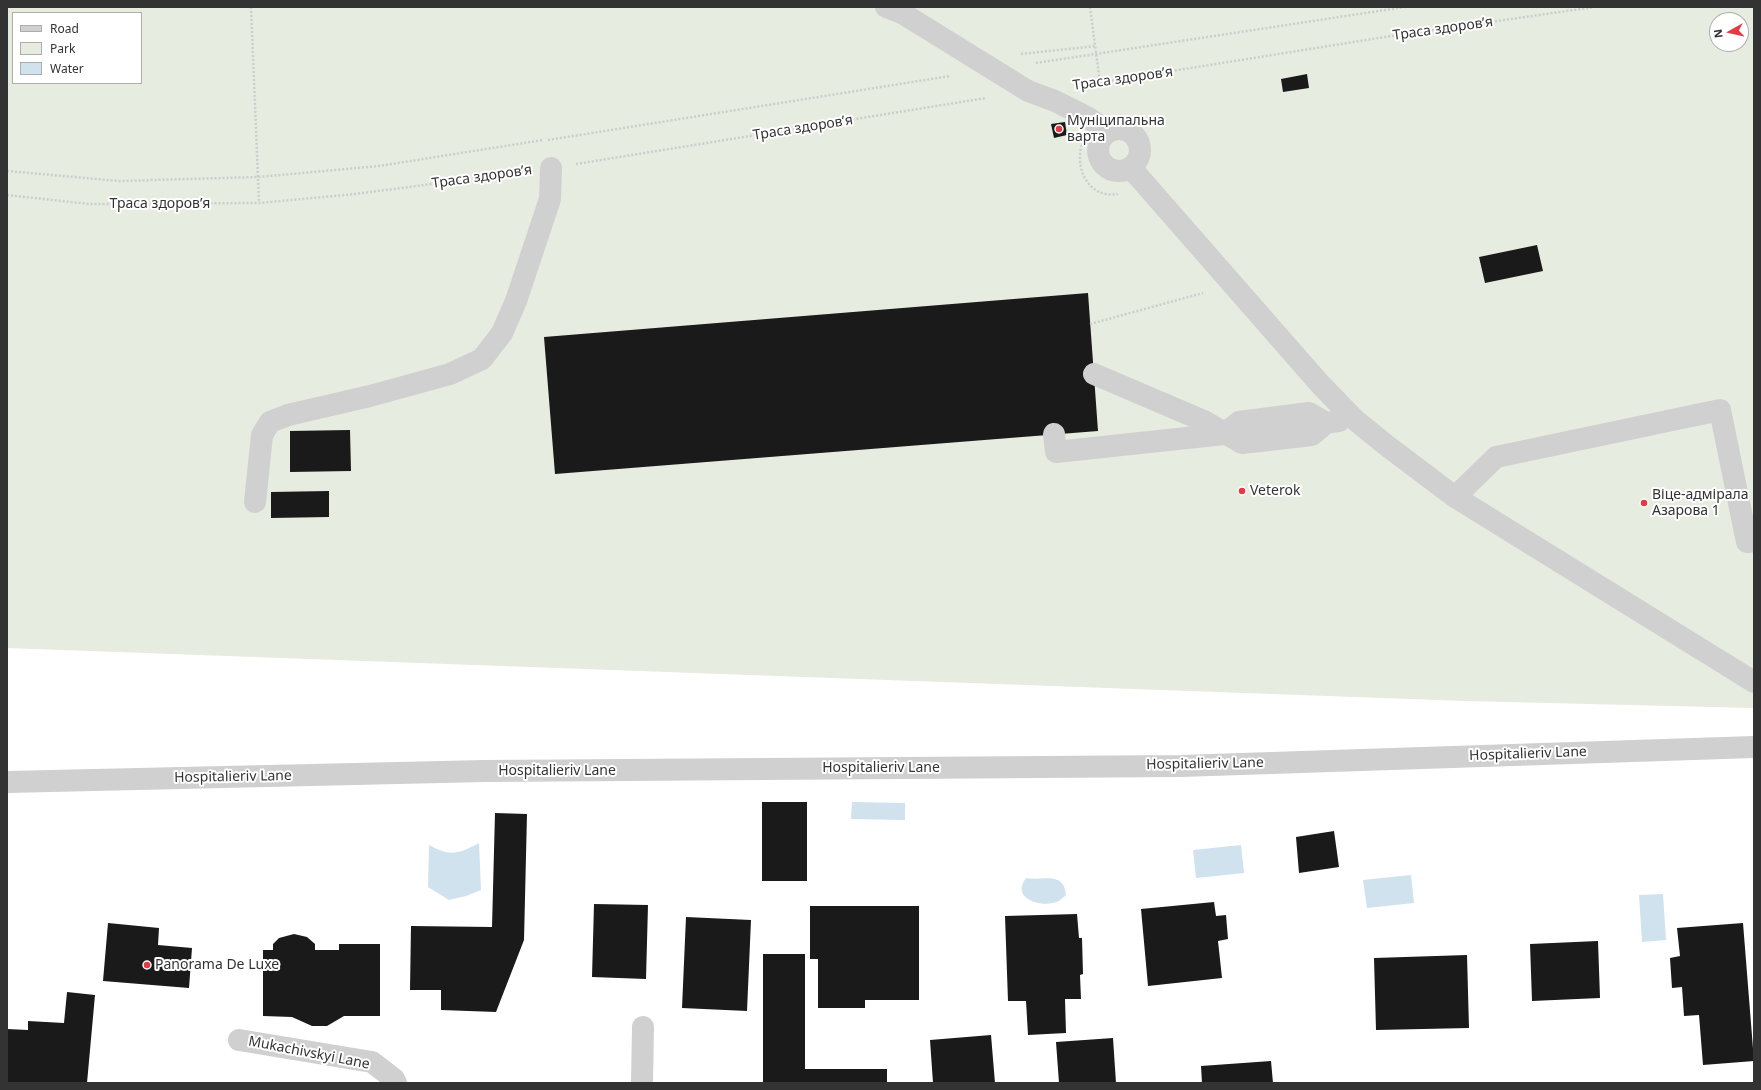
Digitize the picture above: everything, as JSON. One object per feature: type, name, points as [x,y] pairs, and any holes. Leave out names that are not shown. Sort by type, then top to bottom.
[{"type":"street","points":[[886,7],[902,13],[1028,92],[1055,101],[1090,119],[1108,132]]},
{"type":"street","points":[[1117,129],[1126,130],[1134,134],[1140,142],[1141,152],[1138,161],[1131,168],[1122,171],[1113,170],[1105,165],[1099,158],[1098,148],[1101,139],[1108,132],[1117,129]]},
{"type":"street","points":[[255,502],[262,435],[270,422],[288,415],[370,396],[450,374],[482,359],[502,333],[516,301],[550,199],[552,168]]},
{"type":"street","points":[[1131,168],[1320,384],[1354,419],[1455,497],[1754,682]]},
{"type":"street","points":[[1094,374],[1204,421],[1242,444],[1312,435],[1326,423],[1354,419]]},
{"type":"street","points":[[1455,497],[1496,458],[1720,410],[1746,542],[1754,541]]},
{"type":"street","points":[[1054,434],[1056,452],[1224,434]]},
{"type":"street","name":"Hospitalieriv Lane","points":[[7,782],[485,771],[1181,766],[1754,747]]},
{"type":"street","points":[[642,1083],[643,1027]]},
{"type":"street","name":"Mukachivskyi Lane","points":[[238,1040],[372,1062],[394,1079],[396,1083]]},
{"type":"path","points":[[251,7],[259,203]]},
{"type":"path","points":[[1090,7],[1100,83]]},
{"type":"path","points":[[7,170],[119,181],[258,176],[379,166],[993,69],[1405,7]]},
{"type":"path","name":"Траса здоров’я","points":[[1080,85],[1385,37],[1595,7]]},
{"type":"path","points":[[1015,55],[1096,46]]},
{"type":"path","name":"Траса здоров’я","points":[[7,195],[89,204],[259,203],[355,194],[552,168],[1028,92]]},
{"type":"path","points":[[1090,324],[1233,285]]},
{"type":"green space","points":[[7,7],[1754,7],[1754,708],[1465,701],[7,648]]},
{"type":"water","points":[[852,802],[905,803],[905,820],[851,819]]},
{"type":"water","points":[[479,843],[481,890],[466,896],[449,900],[428,887],[429,845],[449,853],[454,853],[465,850]]},
{"type":"water","points":[[1241,845],[1244,873],[1196,878],[1193,850]]},
{"type":"water","points":[[1411,875],[1414,903],[1367,908],[1363,880]]},
{"type":"water","points":[[1026,878],[1057,880],[1064,888],[1066,895],[1059,901],[1052,903],[1037,903],[1025,897],[1022,892],[1022,885]]},
{"type":"water","points":[[1663,894],[1666,940],[1642,942],[1639,895]]},
{"type":"building","points":[[1307,74],[1309,88],[1283,92],[1281,79]]},
{"type":"building","name":"Муніципальна варта","points":[[1065,122],[1067,135],[1054,138],[1051,124]]},
{"type":"building","points":[[1537,245],[1543,271],[1485,283],[1479,257]]},
{"type":"building","points":[[1088,293],[1098,431],[555,474],[544,337]]},
{"type":"building","points":[[350,430],[351,471],[290,472],[290,431]]},
{"type":"building","points":[[329,491],[329,517],[271,518],[271,492]]},
{"type":"building","points":[[762,802],[807,802],[807,881],[762,881]]},
{"type":"building","points":[[495,813],[527,814],[524,940],[496,1012],[441,1010],[441,990],[410,990],[411,926],[492,927]]},
{"type":"building","points":[[1334,831],[1339,867],[1299,873],[1296,837]]},
{"type":"building","points":[[1214,902],[1216,916],[1226,915],[1228,939],[1218,941],[1222,978],[1148,986],[1141,909]]},
{"type":"building","points":[[594,904],[648,905],[646,979],[592,977]]},
{"type":"building","points":[[810,906],[919,906],[919,1000],[865,1000],[865,1008],[818,1008],[818,959],[810,959]]},
{"type":"building","points":[[1077,914],[1079,938],[1082,938],[1083,974],[1080,975],[1081,999],[1065,999],[1066,1033],[1028,1035],[1026,1001],[1008,1001],[1005,916]]},
{"type":"building","points":[[686,917],[751,920],[747,1011],[682,1008]]},
{"type":"building","name":"Panorama De Luxe","points":[[108,923],[159,928],[158,945],[192,948],[189,988],[103,981]]},
{"type":"building","points":[[1743,923],[1754,1061],[1703,1065],[1699,1015],[1684,1016],[1682,987],[1672,988],[1670,958],[1680,956],[1677,928]]},
{"type":"building","points":[[294,934],[307,937],[315,944],[315,950],[339,950],[339,944],[380,944],[380,1016],[344,1016],[327,1026],[312,1026],[292,1017],[263,1016],[263,950],[273,950],[273,944],[279,938]]},
{"type":"building","points":[[1598,941],[1600,998],[1532,1001],[1530,944]]},
{"type":"building","points":[[763,954],[805,954],[805,1069],[887,1069],[887,1083],[763,1083]]},
{"type":"building","points":[[1467,955],[1469,1028],[1376,1030],[1374,958]]},
{"type":"building","points":[[67,992],[95,995],[87,1083],[7,1083],[7,1029],[28,1030],[28,1021],[64,1023]]},
{"type":"building","points":[[991,1035],[995,1083],[933,1083],[930,1040]]},
{"type":"building","points":[[1113,1038],[1116,1083],[1059,1083],[1056,1042]]},
{"type":"building","points":[[1271,1061],[1273,1083],[1202,1083],[1201,1066]]},
{"type":"place","name":"Муніципальна варта","points":[[1059,129]]},
{"type":"place","name":"Veterok","points":[[1242,491]]},
{"type":"place","name":"Віце-адмірала Азарова 1","points":[[1644,503]]},
{"type":"place","name":"Panorama De Luxe","points":[[147,965]]}]
